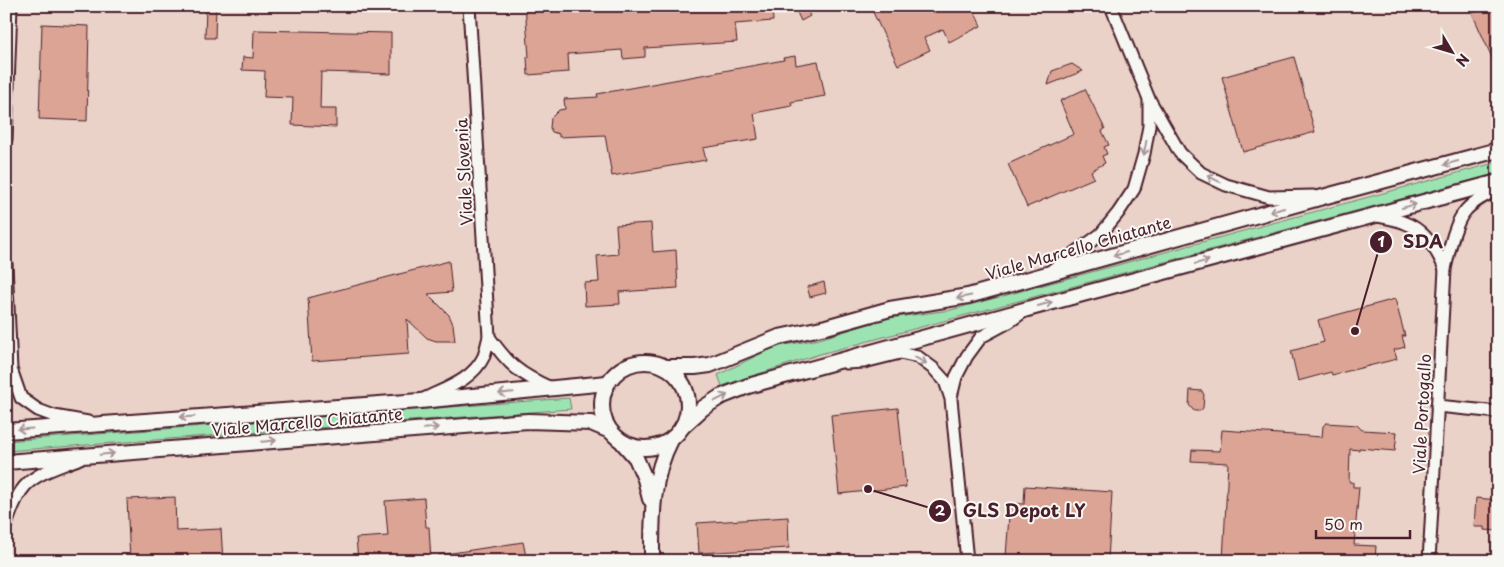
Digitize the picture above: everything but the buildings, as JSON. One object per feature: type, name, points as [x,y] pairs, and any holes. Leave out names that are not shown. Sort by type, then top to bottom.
[{"type":"street","points":[[6,139],[11,6]]},
{"type":"street","name":"Viale Slovenia","points":[[420,401],[460,382],[474,372],[484,356],[489,337],[469,6]]},
{"type":"street","points":[[1111,6],[1149,99],[1180,153],[1201,173],[1226,185],[1269,197],[1330,195]]},
{"type":"street","points":[[1047,274],[1100,234],[1118,213],[1134,189],[1144,154],[1149,126],[1149,99]]},
{"type":"street","name":"Viale Marcello Chiatante","points":[[652,509],[645,479],[636,458],[610,431],[604,420],[601,408],[602,395],[607,383],[616,372],[627,365],[640,362],[654,362],[667,367],[710,365],[778,336],[826,327],[890,309],[968,296],[1498,150]]},
{"type":"street","points":[[652,561],[652,509],[656,478],[663,454],[671,440],[682,427],[703,408],[720,397],[748,386],[822,365],[1498,182]]},
{"type":"street","name":"Viale Portogallo","points":[[1429,561],[1445,269],[1456,227],[1464,211],[1481,198],[1498,189]]},
{"type":"street","name":"Viale Portogallo","points":[[1375,216],[1405,222],[1417,229],[1433,244],[1445,269]]},
{"type":"street","points":[[6,264],[11,369],[21,398],[38,410],[54,416],[98,424]]},
{"type":"street","points":[[951,399],[956,378],[967,356],[981,337],[1009,322],[1026,310]]},
{"type":"street","points":[[489,337],[504,358],[514,368],[530,379],[551,388]]},
{"type":"street","points":[[822,365],[864,362],[900,353],[918,357],[934,369],[945,381],[951,399],[967,561]]},
{"type":"street","points":[[667,367],[685,387],[688,400],[687,414],[682,427]]},
{"type":"street","points":[[6,384],[11,369]]},
{"type":"street","name":"Viale Marcello Chiatante","points":[[6,430],[420,401],[607,383]]},
{"type":"street","points":[[1437,406],[1498,412]]},
{"type":"street","name":"Viale Marcello Chiatante","points":[[6,462],[528,421],[591,424],[610,431]]},
{"type":"street","points":[[623,443],[647,448],[660,446],[671,440]]},
{"type":"street","points":[[6,525],[16,502],[27,484],[42,473],[85,456]]},
{"type":"shaded area","points":[[6,6],[1498,6],[1498,561],[6,561]]},
{"type":"green space","points":[[1498,162],[1498,173],[820,354],[722,386],[718,375],[780,346],[819,339],[889,318],[951,310]]},
{"type":"green space","points":[[569,398],[571,409],[6,451],[6,441]]},
{"type":"place","name":"SDA","points":[[1355,331]]},
{"type":"place","name":"GLS Depot LY","points":[[868,489]]}]
